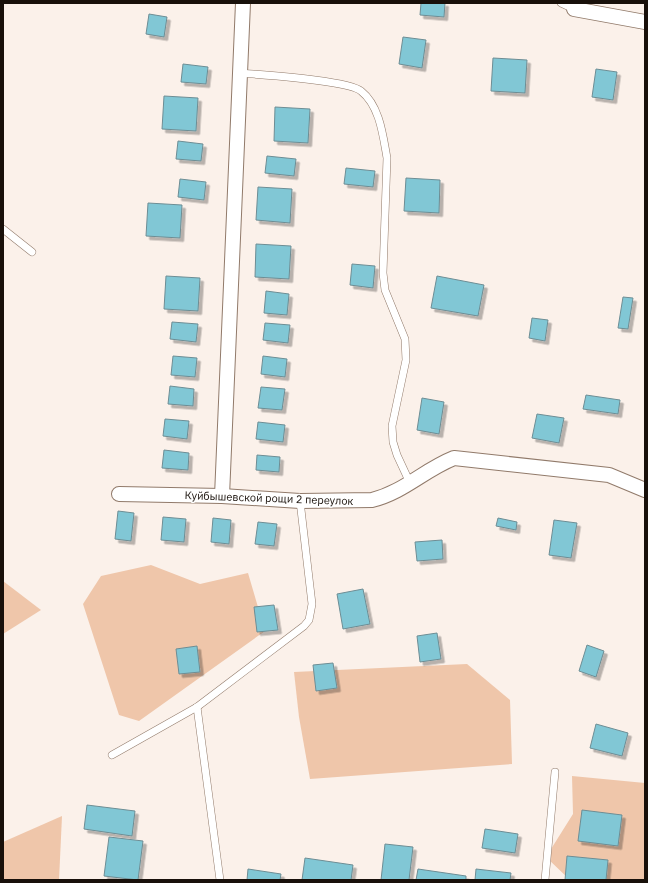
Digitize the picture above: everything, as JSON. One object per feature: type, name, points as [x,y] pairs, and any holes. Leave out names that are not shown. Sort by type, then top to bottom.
[{"type":"street","points":[[222,496],[243,3]]},
{"type":"street","points":[[574,9],[645,22]]},
{"type":"street","name":"Куйбышевской рощи 2 переулок","points":[[118,494],[222,496],[300,501],[372,500],[398,491],[444,462],[454,458],[609,475],[645,490]]},
{"type":"lane","points":[[561,3],[574,9]]},
{"type":"lane","points":[[240,73],[343,84],[360,90],[372,103],[384,139],[387,158],[383,273],[385,290],[405,339],[406,353],[403,377],[392,426],[393,442],[397,455],[410,483]]},
{"type":"lane","points":[[3,229],[32,252]]},
{"type":"lane","points":[[112,755],[197,707],[298,632],[309,620],[312,604],[300,501]]},
{"type":"lane","points":[[197,707],[220,880]]},
{"type":"lane","points":[[545,880],[555,772]]},
{"type":"shaded area","points":[[151,565],[200,584],[248,573],[265,631],[139,721],[119,715],[83,604],[101,576]]},
{"type":"shaded area","points":[[3,581],[41,610],[3,634]]},
{"type":"shaded area","points":[[467,664],[510,700],[512,764],[310,779],[299,717],[294,672]]},
{"type":"shaded area","points":[[572,776],[645,783],[645,880],[570,880],[546,857],[573,814]]},
{"type":"shaded area","points":[[62,816],[59,880],[3,880],[3,842]]},
{"type":"building","points":[[421,3],[445,3],[444,17],[420,15]]},
{"type":"building","points":[[149,14],[167,17],[164,37],[146,34]]},
{"type":"building","points":[[403,37],[426,40],[422,68],[399,64]]},
{"type":"building","points":[[493,58],[527,60],[525,93],[491,91]]},
{"type":"building","points":[[183,64],[208,67],[206,84],[181,82]]},
{"type":"building","points":[[596,69],[617,72],[613,100],[592,97]]},
{"type":"building","points":[[164,96],[198,98],[196,131],[162,129]]},
{"type":"building","points":[[275,107],[310,109],[308,143],[274,141]]},
{"type":"building","points":[[178,141],[203,144],[201,161],[176,159]]},
{"type":"building","points":[[267,156],[296,159],[294,176],[265,173]]},
{"type":"building","points":[[346,168],[375,171],[373,187],[344,184]]},
{"type":"building","points":[[406,178],[440,180],[439,213],[404,211]]},
{"type":"building","points":[[180,179],[206,182],[204,200],[178,197]]},
{"type":"building","points":[[258,187],[292,189],[290,223],[256,220]]},
{"type":"building","points":[[148,203],[182,205],[180,238],[146,236]]},
{"type":"building","points":[[256,244],[291,246],[289,279],[255,277]]},
{"type":"building","points":[[352,264],[375,266],[373,288],[350,285]]},
{"type":"building","points":[[166,276],[200,278],[198,311],[164,309]]},
{"type":"building","points":[[437,276],[484,285],[478,316],[431,308]]},
{"type":"building","points":[[266,291],[289,294],[287,315],[264,313]]},
{"type":"building","points":[[623,297],[633,298],[628,329],[618,328]]},
{"type":"building","points":[[532,318],[548,320],[545,341],[529,338]]},
{"type":"building","points":[[172,322],[198,324],[196,342],[170,339]]},
{"type":"building","points":[[265,323],[290,325],[288,343],[263,340]]},
{"type":"building","points":[[173,356],[197,358],[195,377],[171,375]]},
{"type":"building","points":[[263,356],[287,359],[285,377],[261,374]]},
{"type":"building","points":[[170,386],[194,389],[193,406],[168,404]]},
{"type":"building","points":[[261,387],[285,389],[282,410],[258,408]]},
{"type":"building","points":[[586,395],[620,400],[618,414],[583,409]]},
{"type":"building","points":[[422,398],[444,402],[439,434],[417,430]]},
{"type":"building","points":[[537,414],[564,418],[559,443],[532,438]]},
{"type":"building","points":[[165,419],[189,421],[187,439],[163,436]]},
{"type":"building","points":[[258,422],[285,425],[283,442],[256,439]]},
{"type":"building","points":[[164,450],[189,453],[188,470],[162,468]]},
{"type":"building","points":[[257,455],[280,457],[279,472],[256,470]]},
{"type":"building","points":[[118,511],[134,513],[131,541],[115,539]]},
{"type":"building","points":[[163,517],[186,519],[184,542],[161,540]]},
{"type":"building","points":[[213,518],[231,520],[229,544],[211,542]]},
{"type":"building","points":[[498,518],[517,522],[516,530],[496,526]]},
{"type":"building","points":[[554,520],[577,523],[571,558],[549,555]]},
{"type":"building","points":[[258,522],[277,524],[274,546],[255,544]]},
{"type":"building","points":[[442,540],[443,559],[417,561],[415,542]]},
{"type":"building","points":[[363,589],[370,624],[343,629],[337,594]]},
{"type":"building","points":[[274,605],[278,630],[257,632],[254,607]]},
{"type":"building","points":[[437,633],[441,659],[420,662],[417,636]]},
{"type":"building","points":[[587,645],[604,651],[596,677],[579,671]]},
{"type":"building","points":[[197,646],[200,672],[179,674],[176,649]]},
{"type":"building","points":[[333,663],[337,688],[316,691],[313,665]]},
{"type":"building","points":[[596,724],[628,733],[622,756],[590,748]]},
{"type":"building","points":[[87,805],[135,811],[132,836],[84,829]]},
{"type":"building","points":[[582,810],[622,815],[618,846],[578,841]]},
{"type":"building","points":[[485,829],[518,834],[515,853],[482,848]]},
{"type":"building","points":[[109,837],[143,841],[138,880],[104,876]]},
{"type":"building","points":[[385,844],[413,847],[409,880],[381,880]]},
{"type":"building","points":[[567,856],[608,860],[606,880],[565,880]]},
{"type":"building","points":[[305,858],[353,865],[351,880],[302,880]]},
{"type":"building","points":[[248,869],[281,874],[280,880],[247,880]]},
{"type":"building","points":[[418,869],[466,876],[466,880],[416,880]]},
{"type":"building","points":[[476,869],[511,873],[510,880],[475,880]]}]
